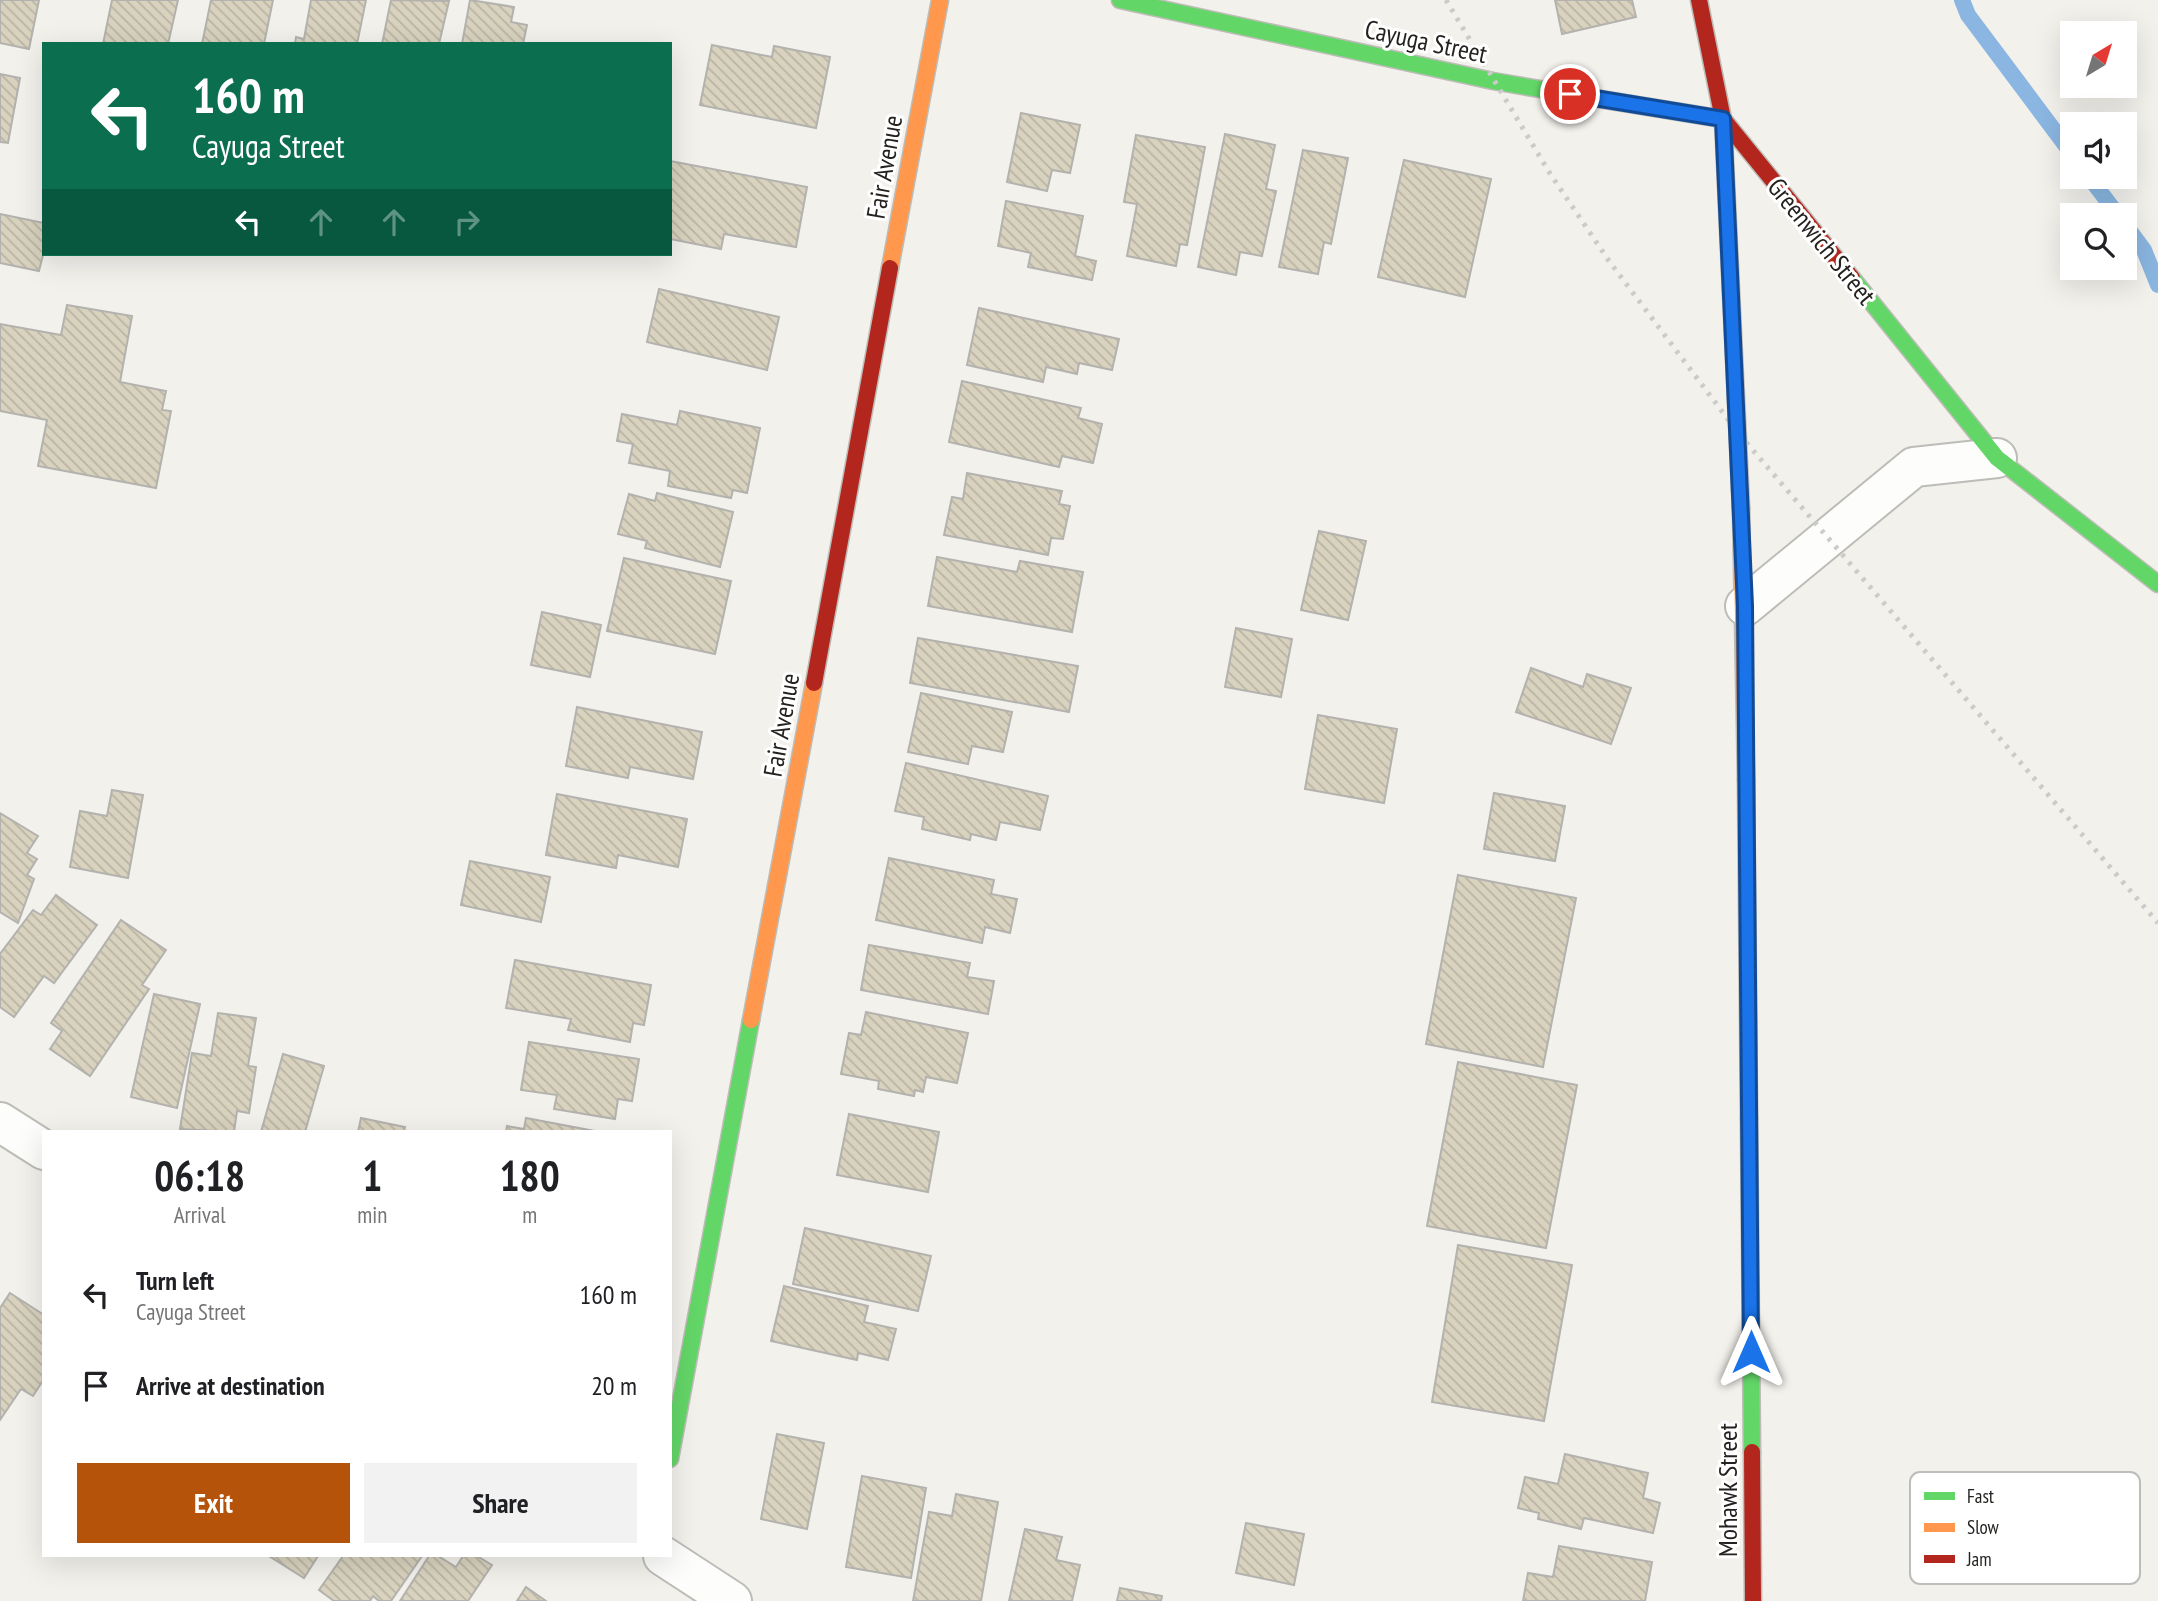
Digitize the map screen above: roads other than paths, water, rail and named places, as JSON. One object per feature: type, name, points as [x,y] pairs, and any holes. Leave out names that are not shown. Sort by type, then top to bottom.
[{"type":"street","name":"Fair Avenue","points":[[672,1448],[940,0]]},
{"type":"street","name":"Greenwich Street","points":[[1699,0],[1723,119],[1997,458],[2158,584]]},
{"type":"street","name":"Cayuga Street","points":[[1140,2],[1493,81],[1723,119]]},
{"type":"street","name":"Mohawk Street","points":[[1723,119],[1745,606],[1752,1601]]},
{"type":"street","points":[[1745,606],[1914,467],[1997,458]]},
{"type":"street","points":[[0,1122],[42,1149]]},
{"type":"street","points":[[665,1557],[732,1601]]},
{"type":"waterway","points":[[1962,0],[1968,15],[2060,138]]},
{"type":"waterway","points":[[2098,189],[2109,203]]},
{"type":"waterway","points":[[2137,241],[2144,250],[2158,285]]},
{"type":"railway","points":[[1446,0],[1549,172],[1609,261],[1739,434],[2158,923]]}]
